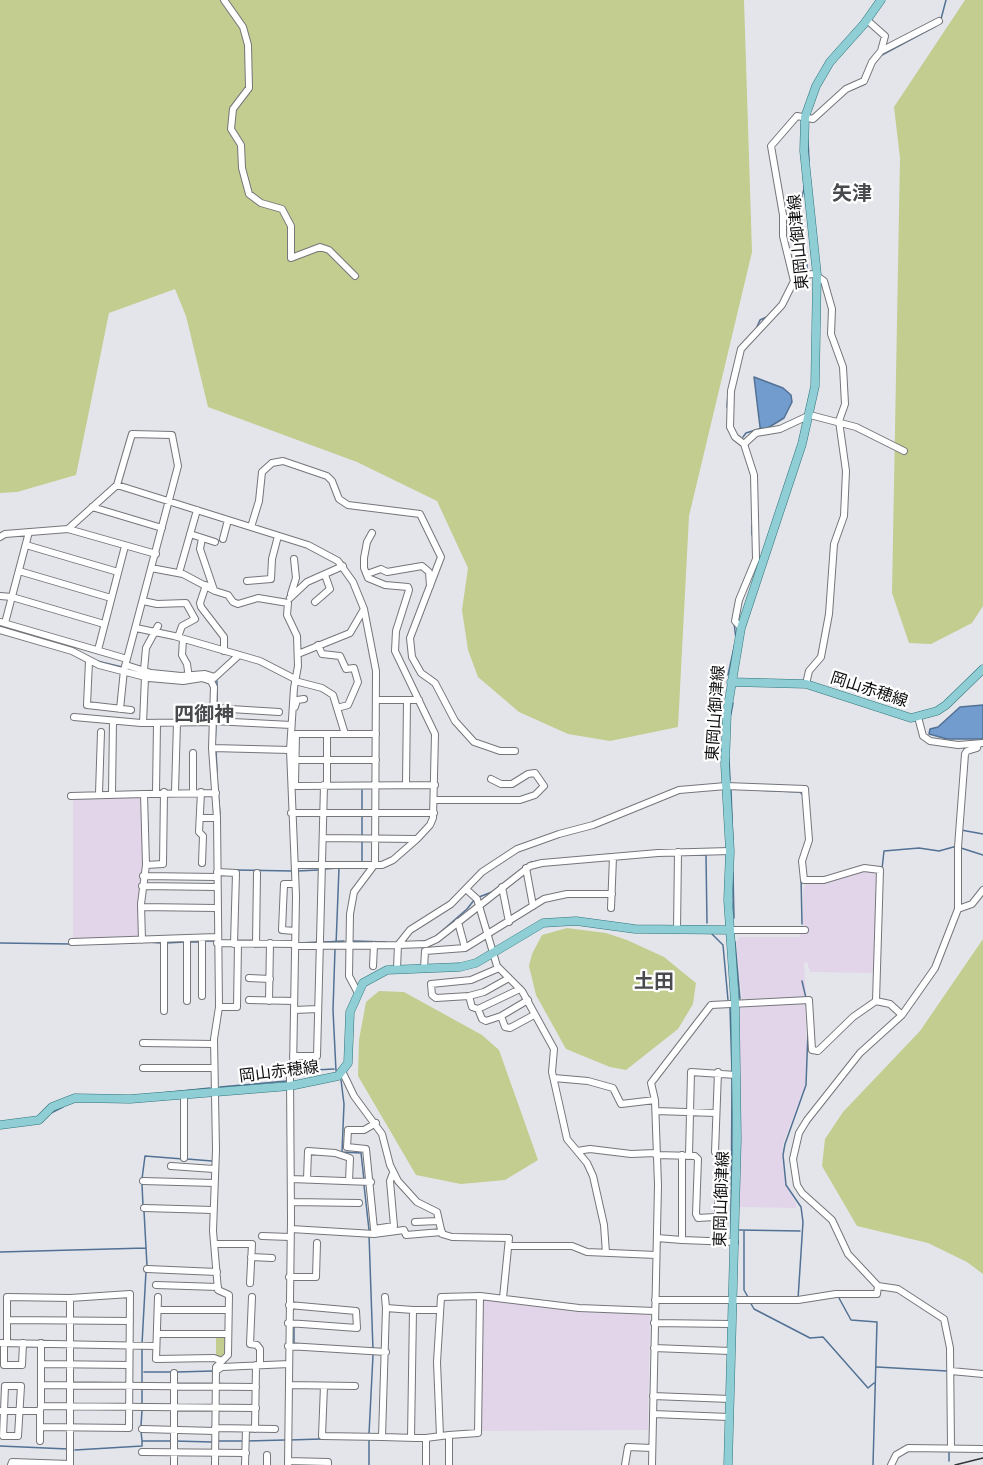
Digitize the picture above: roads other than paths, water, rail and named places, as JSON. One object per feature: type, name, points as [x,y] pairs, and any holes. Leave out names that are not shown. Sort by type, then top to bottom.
[{"type":"main road","name":"東岡山御津線","points":[[728,1465],[735,1242],[733,1075],[735,1003],[729,930],[730,852],[726,786],[726,729],[731,682],[741,628],[810,415],[817,344],[804,151],[805,117],[816,86],[830,62],[867,20],[881,0]]},
{"type":"main road","name":"岡山赤穂線","points":[[731,682],[806,684],[904,716],[918,717],[946,705],[983,669]]},
{"type":"main road","points":[[357,991],[374,975],[397,969],[460,967],[476,963],[543,923],[561,920],[635,929],[729,930]]},
{"type":"main road","name":"岡山赤穂線","points":[[0,1125],[39,1120],[52,1107],[75,1098],[130,1099],[291,1086],[328,1079],[343,1073],[350,1055],[351,1012],[357,991]]},
{"type":"street","points":[[224,0],[243,27],[248,45],[249,88],[233,110],[231,129],[241,145],[242,168],[249,194],[261,203],[282,209],[289,220],[292,235],[291,258],[320,247],[328,250],[355,276]]},
{"type":"street","points":[[867,20],[885,36],[881,51]]},
{"type":"street","points":[[741,628],[735,621],[739,600],[756,559],[754,475],[744,444],[733,434],[730,427],[731,391],[741,349],[782,304],[794,278],[783,236],[782,207],[770,148],[796,116],[813,119],[846,89],[864,81],[872,62],[881,51],[939,21]]},
{"type":"street","points":[[794,278],[811,274],[824,281],[831,306],[831,334],[843,367],[845,410],[839,421],[846,471],[844,516],[834,544],[829,614],[821,657],[809,671],[806,684]]},
{"type":"street","points":[[744,444],[753,434],[780,429],[810,415],[839,421],[904,451]]},
{"type":"street","points":[[68,529],[117,485],[132,434],[172,435],[178,466],[126,665],[120,709]]},
{"type":"street","points":[[251,527],[260,501],[264,468],[283,461],[327,476],[332,481],[339,499],[348,506],[420,514],[441,557],[410,638],[410,648],[416,665],[421,673],[435,683],[455,721],[474,741],[500,751],[515,751]]},
{"type":"street","points":[[117,485],[322,551],[343,566],[353,582],[364,609],[375,655],[376,700],[375,864],[354,892],[348,944],[349,976],[357,991]]},
{"type":"street","points":[[92,507],[162,528]]},
{"type":"street","points":[[178,573],[197,510]]},
{"type":"street","points":[[223,539],[228,520]]},
{"type":"street","points":[[0,537],[4,534],[68,529],[156,554]]},
{"type":"street","points":[[29,532],[3,623],[98,650],[145,674],[189,678],[205,674],[213,679]]},
{"type":"street","points":[[295,869],[382,865],[393,860],[417,839],[430,825],[434,813],[435,734],[394,651],[396,631],[408,587],[376,582],[367,574],[364,568],[365,549],[372,533]]},
{"type":"street","points":[[190,534],[215,542]]},
{"type":"street","points":[[247,581],[271,579],[272,559],[278,536]]},
{"type":"street","points":[[202,538],[200,549],[214,591]]},
{"type":"street","points":[[26,545],[118,572]]},
{"type":"street","points":[[98,650],[125,546]]},
{"type":"street","points":[[294,559],[296,578],[287,615],[297,636],[298,654],[291,716],[290,750],[295,869],[295,945],[288,1323],[292,1346],[288,1463],[328,1462],[328,1465]]},
{"type":"street","points":[[289,601],[307,582],[343,566]]},
{"type":"street","points":[[367,574],[381,569],[387,572],[422,566],[429,572],[430,588]]},
{"type":"street","points":[[152,568],[178,573],[214,591],[228,595],[233,602],[238,604],[258,598],[289,601]]},
{"type":"street","points":[[19,571],[111,598]]},
{"type":"street","points":[[315,602],[330,588],[325,575]]},
{"type":"street","points":[[206,585],[200,603],[201,608],[224,637],[224,651]]},
{"type":"street","points":[[0,596],[12,597],[105,624]]},
{"type":"street","points":[[143,601],[157,604],[186,603],[195,619],[182,626],[180,638],[189,678]]},
{"type":"street","points":[[298,654],[350,633],[364,609]]},
{"type":"street","points":[[143,723],[146,648],[158,626]]},
{"type":"street","points":[[136,628],[260,661],[295,680],[328,691],[333,695],[345,734]]},
{"type":"street","points":[[0,630],[72,651],[89,661],[126,665]]},
{"type":"street","points":[[318,645],[322,654],[340,656],[346,669],[354,668],[357,682],[348,705],[337,708]]},
{"type":"street","points":[[213,679],[238,656]]},
{"type":"street","points":[[89,661],[87,705],[131,710]]},
{"type":"street","points":[[213,679],[216,708],[219,1007],[214,1044],[216,1092],[213,1210],[218,1290],[229,1295],[228,1355],[217,1365],[216,1371],[214,1465]]},
{"type":"street","points":[[291,716],[296,701],[304,699]]},
{"type":"street","points":[[376,700],[419,700]]},
{"type":"street","points":[[406,785],[407,700]]},
{"type":"street","points":[[216,708],[279,712]]},
{"type":"street","points":[[74,717],[143,723],[215,721],[291,724]]},
{"type":"street","points":[[918,717],[923,736],[930,741],[946,744],[981,744]]},
{"type":"street","points":[[112,793],[113,721]]},
{"type":"street","points":[[175,792],[177,722]]},
{"type":"street","points":[[146,865],[163,864],[157,723]]},
{"type":"street","points":[[99,793],[101,732]]},
{"type":"street","points":[[376,734],[296,734],[296,786],[435,785]]},
{"type":"street","points":[[293,1056],[317,1056],[327,734]]},
{"type":"street","points":[[951,1447],[950,1348],[944,1318],[898,1289],[878,1286],[848,1254],[832,1220],[802,1193],[797,1185],[794,1159],[799,1133],[807,1120],[860,1053],[902,1015],[935,968],[958,909],[958,847],[965,754],[981,744]]},
{"type":"street","points":[[215,748],[290,750]]},
{"type":"street","points":[[193,753],[193,792]]},
{"type":"street","points":[[295,760],[376,760]]},
{"type":"street","points":[[435,800],[519,800],[535,795],[544,786],[535,773],[528,774],[512,784],[501,784],[491,778]]},
{"type":"street","points":[[397,969],[399,943],[410,930],[451,904],[482,872],[530,843],[540,843],[559,834],[593,825],[679,790],[726,786],[805,789],[809,840],[802,861],[804,880],[824,880],[864,868],[880,870],[876,1001]]},
{"type":"street","points":[[201,792],[202,863]]},
{"type":"street","points":[[71,796],[99,793],[216,793]]},
{"type":"street","points":[[142,940],[142,886],[146,865],[144,794]]},
{"type":"street","points":[[291,813],[434,813]]},
{"type":"street","points":[[200,818],[217,818]]},
{"type":"street","points":[[324,838],[417,839]]},
{"type":"street","points":[[72,942],[217,940],[236,944],[374,945],[432,942],[458,922],[478,901],[502,887],[526,868],[542,862],[730,852]]},
{"type":"street","points":[[677,930],[678,854]]},
{"type":"street","points":[[611,908],[613,857]]},
{"type":"street","points":[[526,868],[533,906]]},
{"type":"street","points":[[143,876],[236,873],[237,1007],[219,1007]]},
{"type":"street","points":[[256,944],[257,873]]},
{"type":"street","points":[[295,884],[284,884],[282,930],[295,931]]},
{"type":"street","points":[[142,886],[217,887]]},
{"type":"street","points":[[502,887],[509,922]]},
{"type":"street","points":[[465,889],[478,901],[492,954],[499,968],[528,1000],[554,1049],[554,1078],[567,1139],[593,1176],[604,1225],[606,1252]]},
{"type":"street","points":[[958,909],[972,904],[983,890]]},
{"type":"street","points":[[424,969],[425,951],[465,948],[544,899],[567,894],[612,894]]},
{"type":"street","points":[[141,907],[217,908]]},
{"type":"street","points":[[458,922],[465,948]]},
{"type":"street","points":[[729,930],[805,930]]},
{"type":"street","points":[[202,940],[202,996]]},
{"type":"street","points":[[187,941],[187,1001]]},
{"type":"street","points":[[164,942],[164,1011]]},
{"type":"street","points":[[269,1000],[270,943]]},
{"type":"street","points":[[373,966],[374,945]]},
{"type":"street","points":[[499,968],[471,980],[431,984],[432,995],[435,998],[469,996],[484,992],[508,978]]},
{"type":"street","points":[[249,978],[270,979]]},
{"type":"street","points":[[469,996],[472,1007],[478,1009],[520,989]]},
{"type":"street","points":[[249,1000],[294,1001]]},
{"type":"street","points":[[478,1009],[482,1019],[486,1021],[501,1016],[528,1000]]},
{"type":"street","points":[[652,1465],[657,1239],[656,1100],[651,1083],[653,1078],[664,1070],[711,1005],[727,1006],[735,1003],[806,1000],[814,1051],[820,1050],[853,1017],[876,1001],[890,1004],[902,1015]]},
{"type":"street","points":[[294,1010],[318,1009]]},
{"type":"street","points":[[501,1016],[505,1026],[510,1028],[534,1015]]},
{"type":"street","points":[[143,1043],[214,1044]]},
{"type":"street","points":[[143,1068],[214,1068]]},
{"type":"street","points":[[682,1240],[691,1072],[718,1072],[733,1075]]},
{"type":"street","points":[[577,1151],[597,1149],[632,1154],[686,1155],[698,1158],[696,1214],[698,1218],[715,1217],[718,1215],[716,1113],[718,1072]]},
{"type":"street","points":[[343,1073],[354,1096],[382,1134],[393,1173],[417,1202],[437,1212],[442,1232],[446,1236],[452,1238],[509,1238],[503,1298]]},
{"type":"street","points":[[554,1078],[588,1081],[613,1088],[621,1104],[656,1100]]},
{"type":"street","points":[[184,1094],[184,1158]]},
{"type":"street","points":[[656,1110],[716,1113]]},
{"type":"street","points":[[375,1123],[364,1130],[348,1130],[347,1147],[366,1149],[366,1182],[374,1229],[394,1226],[390,1182],[393,1173]]},
{"type":"street","points":[[307,1179],[308,1151],[335,1153],[350,1158],[349,1181]]},
{"type":"street","points":[[171,1166],[214,1169]]},
{"type":"street","points":[[291,1179],[366,1182]]},
{"type":"street","points":[[143,1181],[214,1183]]},
{"type":"street","points":[[291,1202],[359,1203]]},
{"type":"street","points":[[144,1208],[213,1210]]},
{"type":"street","points":[[416,1222],[439,1221]]},
{"type":"street","points":[[291,1228],[369,1234],[404,1230],[406,1235],[442,1232]]},
{"type":"street","points":[[262,1236],[290,1237]]},
{"type":"street","points":[[657,1239],[735,1242]]},
{"type":"street","points":[[289,1276],[316,1277],[317,1243]]},
{"type":"street","points":[[215,1244],[252,1244],[250,1283]]},
{"type":"street","points":[[510,1246],[572,1246],[587,1252],[656,1255]]},
{"type":"street","points":[[251,1257],[272,1258]]},
{"type":"street","points":[[147,1269],[217,1272]]},
{"type":"street","points":[[156,1285],[218,1287]]},
{"type":"street","points":[[655,1300],[799,1300],[837,1294],[877,1294],[878,1286]]},
{"type":"street","points":[[23,1343],[22,1365],[4,1365],[7,1297],[70,1298],[130,1294],[129,1428],[40,1427]]},
{"type":"street","points":[[324,1386],[322,1436],[426,1438],[478,1433],[480,1296]]},
{"type":"street","points":[[440,1436],[437,1362],[441,1297],[480,1296],[579,1308],[654,1311]]},
{"type":"street","points":[[158,1297],[156,1359],[222,1360]]},
{"type":"street","points":[[252,1297],[250,1344],[257,1345],[260,1349],[255,1429]]},
{"type":"street","points":[[382,1437],[386,1352],[385,1297]]},
{"type":"street","points":[[12,1465],[12,1462],[70,1464],[70,1298]]},
{"type":"street","points":[[288,1323],[357,1328],[356,1311],[289,1305]]},
{"type":"street","points":[[386,1308],[439,1310]]},
{"type":"street","points":[[158,1310],[228,1310]]},
{"type":"street","points":[[411,1438],[413,1310]]},
{"type":"street","points":[[7,1320],[130,1321]]},
{"type":"street","points":[[654,1323],[731,1324]]},
{"type":"street","points":[[157,1334],[228,1334]]},
{"type":"street","points":[[4,1343],[156,1346]]},
{"type":"street","points":[[40,1441],[41,1343]]},
{"type":"street","points":[[292,1346],[386,1352]]},
{"type":"street","points":[[654,1348],[730,1351]]},
{"type":"street","points":[[41,1364],[129,1365]]},
{"type":"street","points":[[216,1371],[222,1367],[290,1364]]},
{"type":"street","points":[[951,1371],[983,1374]]},
{"type":"street","points":[[174,1373],[174,1465]]},
{"type":"street","points":[[41,1385],[256,1387]]},
{"type":"street","points":[[289,1385],[355,1386]]},
{"type":"street","points":[[5,1386],[21,1386],[20,1411],[18,1436],[3,1436],[2,1411],[5,1386]]},
{"type":"street","points":[[653,1396],[730,1399]]},
{"type":"street","points":[[2,1411],[71,1407],[256,1408]]},
{"type":"street","points":[[653,1414],[729,1417]]},
{"type":"street","points":[[142,1429],[275,1429]]},
{"type":"street","points":[[245,1465],[246,1429]]},
{"type":"street","points":[[449,1435],[449,1465]]},
{"type":"street","points":[[426,1438],[426,1465]]},
{"type":"street","points":[[625,1465],[628,1448],[652,1448]]},
{"type":"street","points":[[891,1465],[896,1455],[908,1448],[983,1449]]},
{"type":"street","points":[[142,1452],[246,1453]]},
{"type":"street","points":[[267,1455],[267,1465]]},
{"type":"water","points":[[754,377],[783,388],[791,395],[792,402],[784,418],[761,430],[760,427]]},
{"type":"water","points":[[983,705],[983,739],[947,739],[929,734],[930,729],[938,727],[960,707]]},
{"type":"waterway","points":[[941,19],[946,0]]},
{"type":"waterway","points":[[880,56],[936,26]]},
{"type":"waterway","points":[[853,89],[865,84]]},
{"type":"waterway","points":[[808,139],[809,161]]},
{"type":"waterway","points":[[803,169],[804,189],[800,204],[808,274]]},
{"type":"waterway","points":[[756,329],[760,320],[769,316]]},
{"type":"waterway","points":[[727,407],[728,394]]},
{"type":"waterway","points":[[743,437],[746,433],[762,428]]},
{"type":"waterway","points":[[752,498],[752,514]]},
{"type":"waterway","points":[[752,525],[752,535]]},
{"type":"waterway","points":[[734,623],[736,639]]},
{"type":"waterway","points":[[1,627],[11,630]]},
{"type":"waterway","points":[[728,675],[735,643]]},
{"type":"waterway","points":[[97,661],[122,667]]},
{"type":"waterway","points":[[217,681],[217,706]]},
{"type":"waterway","points":[[731,714],[733,703]]},
{"type":"waterway","points":[[215,745],[216,723]]},
{"type":"waterway","points":[[216,750],[217,772]]},
{"type":"waterway","points":[[729,758],[730,780]]},
{"type":"waterway","points":[[217,780],[220,814]]},
{"type":"waterway","points":[[362,790],[362,810]]},
{"type":"waterway","points":[[731,790],[733,846]]},
{"type":"waterway","points":[[755,790],[800,792],[803,795]]},
{"type":"waterway","points":[[362,815],[362,837]]},
{"type":"waterway","points":[[961,830],[983,834]]},
{"type":"waterway","points":[[362,842],[362,862]]},
{"type":"waterway","points":[[882,869],[884,851],[919,848],[939,851],[957,846]]},
{"type":"waterway","points":[[961,848],[983,855]]},
{"type":"waterway","points":[[479,897],[492,892],[531,862],[613,854]]},
{"type":"waterway","points":[[697,855],[706,855],[707,923]]},
{"type":"waterway","points":[[324,869],[339,868],[336,945]]},
{"type":"waterway","points":[[340,868],[356,868]]},
{"type":"waterway","points":[[237,870],[292,871]]},
{"type":"waterway","points":[[297,871],[319,870]]},
{"type":"waterway","points":[[733,872],[734,918]]},
{"type":"waterway","points":[[801,877],[802,924]]},
{"type":"waterway","points":[[435,937],[475,899]]},
{"type":"waterway","points":[[712,934],[723,945],[728,1000]]},
{"type":"waterway","points":[[205,941],[214,941]]},
{"type":"waterway","points":[[324,942],[344,941]]},
{"type":"waterway","points":[[354,941],[386,942]]},
{"type":"waterway","points":[[412,942],[425,941]]},
{"type":"waterway","points":[[148,942],[161,943]]},
{"type":"waterway","points":[[166,943],[185,942]]},
{"type":"waterway","points":[[190,942],[200,942]]},
{"type":"waterway","points":[[299,943],[319,942]]},
{"type":"waterway","points":[[735,942],[740,999]]},
{"type":"waterway","points":[[0,943],[71,944]]},
{"type":"waterway","points":[[85,944],[134,943]]},
{"type":"waterway","points":[[335,949],[333,1010],[336,1071]]},
{"type":"waterway","points":[[802,981],[806,998]]},
{"type":"waterway","points":[[730,1008],[732,1073]]},
{"type":"waterway","points":[[798,1299],[803,1222],[801,1207],[786,1185],[783,1155],[806,1085],[808,1031]]},
{"type":"waterway","points":[[296,1071],[334,1069]]},
{"type":"waterway","points":[[731,1229],[732,1077]]},
{"type":"waterway","points":[[341,1080],[344,1104],[342,1152],[361,1153],[364,1180]]},
{"type":"waterway","points":[[220,1087],[287,1081]]},
{"type":"waterway","points":[[162,1093],[210,1088]]},
{"type":"waterway","points":[[51,1113],[63,1107]]},
{"type":"waterway","points":[[142,1179],[145,1156],[183,1159]]},
{"type":"waterway","points":[[187,1159],[212,1161]]},
{"type":"waterway","points":[[142,1184],[143,1206]]},
{"type":"waterway","points":[[364,1185],[369,1230]]},
{"type":"waterway","points":[[144,1211],[147,1266]]},
{"type":"waterway","points":[[739,1230],[800,1231]]},
{"type":"waterway","points":[[744,1230],[744,1290],[748,1297]]},
{"type":"waterway","points":[[369,1235],[373,1350]]},
{"type":"waterway","points":[[0,1252],[146,1248]]},
{"type":"waterway","points":[[142,1344],[146,1271]]},
{"type":"waterway","points":[[839,1298],[851,1320],[877,1322],[873,1465]]},
{"type":"waterway","points":[[750,1302],[754,1309],[810,1338],[823,1337],[868,1388],[874,1383]]},
{"type":"waterway","points":[[292,1327],[294,1327],[294,1344]]},
{"type":"waterway","points":[[142,1348],[142,1382]]},
{"type":"waterway","points":[[369,1434],[373,1355]]},
{"type":"waterway","points":[[877,1367],[947,1371]]},
{"type":"waterway","points":[[177,1372],[213,1371]]},
{"type":"waterway","points":[[144,1372],[172,1372]]},
{"type":"waterway","points":[[142,1387],[142,1403]]},
{"type":"waterway","points":[[141,1426],[142,1410]]},
{"type":"waterway","points":[[141,1431],[142,1441]]},
{"type":"waterway","points":[[289,1440],[321,1439]]},
{"type":"waterway","points":[[369,1439],[369,1465]]},
{"type":"waterway","points":[[247,1441],[285,1440]]},
{"type":"waterway","points":[[75,1450],[142,1446],[142,1441],[171,1441]]},
{"type":"waterway","points":[[175,1441],[212,1442]]},
{"type":"waterway","points":[[217,1441],[243,1441]]},
{"type":"waterway","points":[[0,1446],[68,1449]]},
{"type":"waterway","points":[[949,1451],[949,1461]]},
{"type":"railway","points":[[955,1465],[983,1458]]},
{"type":"district","name":"矢津","points":[[852,194]]},
{"type":"district","name":"四御神","points":[[204,715]]},
{"type":"district","name":"土田","points":[[654,982]]}]
